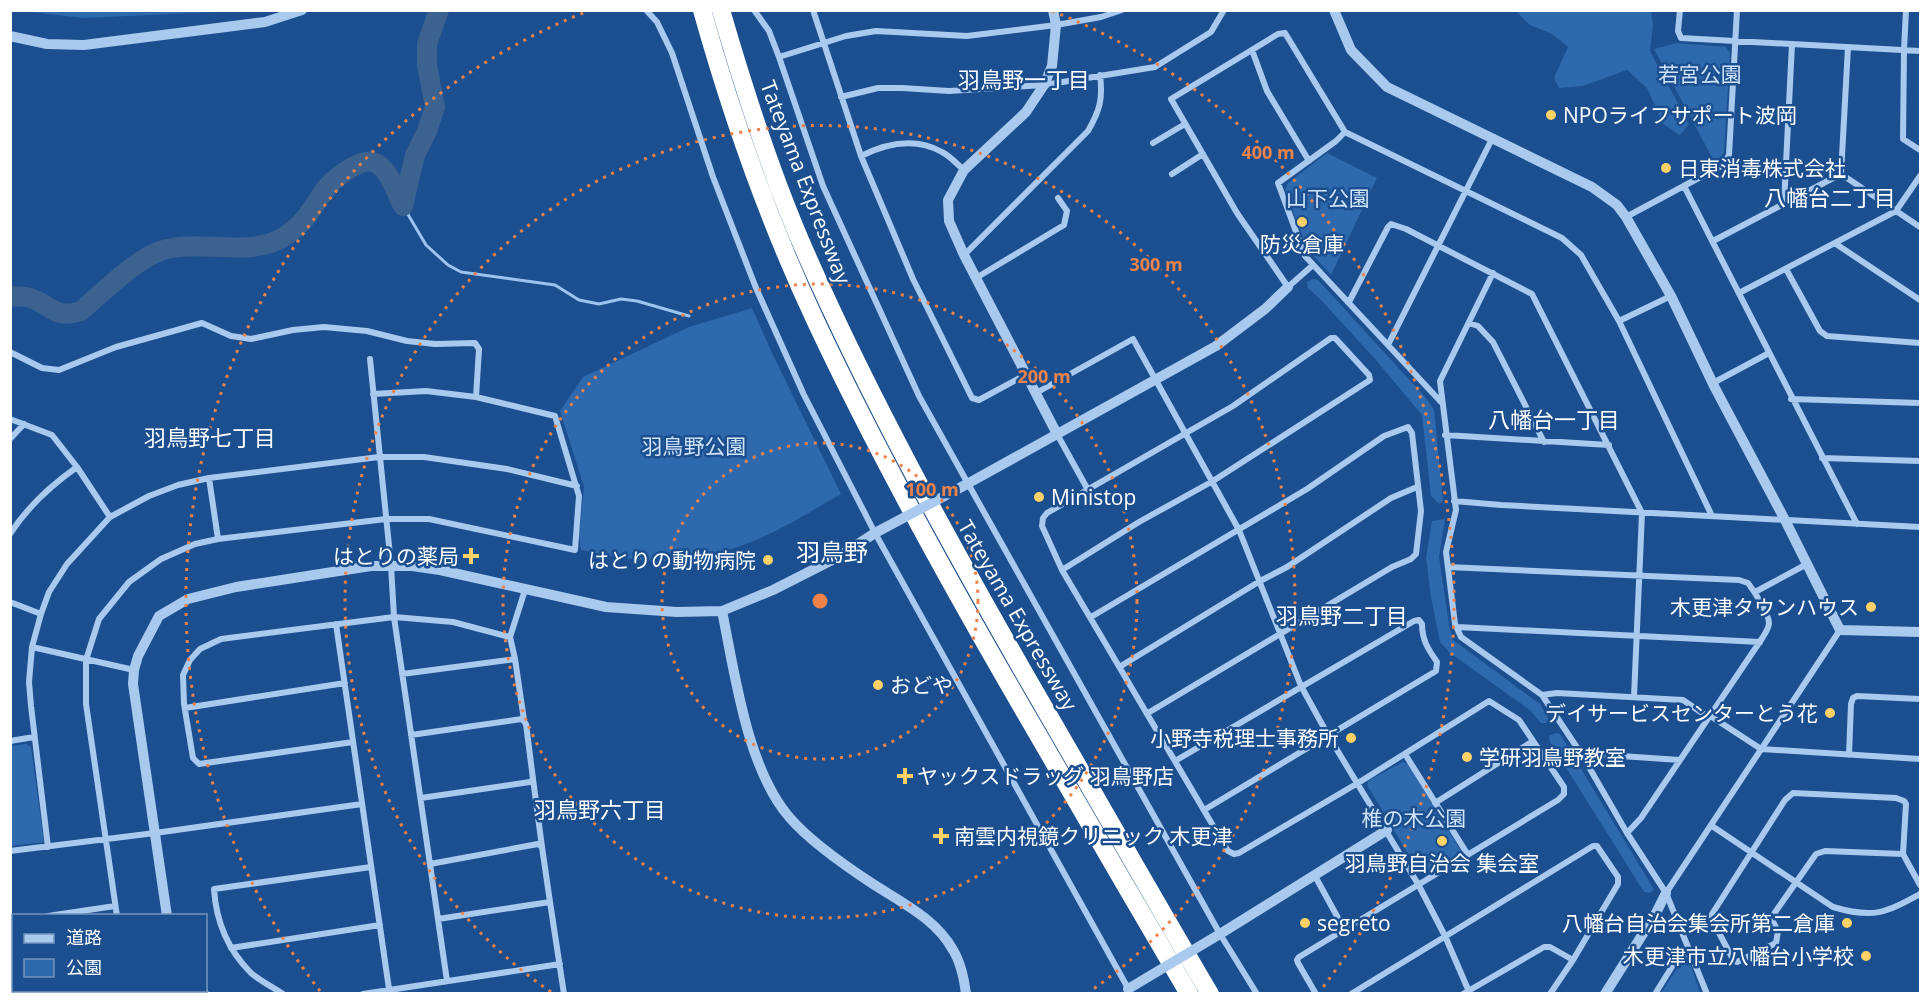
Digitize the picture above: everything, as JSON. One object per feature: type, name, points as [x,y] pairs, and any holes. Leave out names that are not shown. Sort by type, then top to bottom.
[{"type":"highway","name":"Tateyama Expressway","points":[[713,15],[756,176],[795,274],[844,379],[887,466],[962,604],[1189,993]]},
{"type":"highway","name":"Tateyama Expressway","points":[[713,15],[798,235],[865,381],[977,592],[1210,993]]},
{"type":"street","points":[[10,36],[47,44],[84,45],[266,22],[302,10]]},
{"type":"street","points":[[646,10],[657,22],[672,53],[713,177],[756,288],[804,395],[875,533],[1126,992],[1387,830]]},
{"type":"street","points":[[754,10],[769,31],[823,186],[919,396],[1220,934],[1257,993]]},
{"type":"street","points":[[813,10],[861,156],[913,279],[972,398],[979,400],[1027,374]]},
{"type":"street","points":[[1053,10],[1056,25],[1052,66],[1044,85],[1026,112],[964,170],[948,200],[949,221],[963,255],[1088,490]]},
{"type":"street","points":[[779,57],[823,42],[876,31],[967,36],[1056,25],[1101,17],[1122,10]]},
{"type":"street","points":[[841,98],[878,88],[949,91],[1044,85],[1155,68],[1211,32],[1224,10]]},
{"type":"street","points":[[1334,10],[1351,50],[1387,87],[1604,194],[1617,205],[1671,296],[1713,383],[1840,630]]},
{"type":"street","points":[[1680,10],[1678,31],[1681,38],[1920,51]]},
{"type":"street","points":[[1626,217],[1723,165],[1730,155],[1737,10]]},
{"type":"street","points":[[1906,10],[1903,139],[1920,150]]},
{"type":"street","points":[[1288,287],[1237,213],[1171,99],[1278,34],[1284,33],[1345,132],[1562,238],[1581,255],[1619,321],[1712,516]]},
{"type":"street","points":[[1784,204],[1792,44]]},
{"type":"street","points":[[1841,174],[1848,47]]},
{"type":"street","points":[[1252,50],[1266,91],[1309,161]]},
{"type":"street","points":[[963,255],[1088,131],[1098,113],[1102,94],[1100,75]]},
{"type":"street","points":[[1153,143],[1185,124]]},
{"type":"street","points":[[1345,132],[1278,183],[1299,245],[1313,265],[1441,403]]},
{"type":"street","points":[[1388,345],[1492,137]]},
{"type":"street","points":[[861,156],[879,146],[900,142],[926,146],[942,152],[964,170]]},
{"type":"street","points":[[1172,174],[1203,154]]},
{"type":"street","points":[[1713,241],[1841,174]]},
{"type":"street","points":[[1841,174],[1920,226]]},
{"type":"street","points":[[1739,293],[1896,211],[1920,176]]},
{"type":"street","points":[[1684,186],[1857,524]]},
{"type":"street","points":[[976,278],[1064,225],[1067,211],[1058,198]]},
{"type":"street","points":[[1349,302],[1391,224],[1532,294],[1642,513],[1634,697]]},
{"type":"street","points":[[1836,244],[1920,300]]},
{"type":"street","points":[[167,914],[133,684],[134,670],[143,645],[159,616],[188,599],[237,587],[370,566],[391,565],[440,570],[606,608],[677,612],[722,611],[783,585],[838,557],[875,533],[1216,346],[1265,309],[1313,265]]},
{"type":"street","points":[[1786,269],[1820,331],[1827,336],[1920,343]]},
{"type":"street","points":[[1493,273],[1440,381],[1456,510],[1446,552],[1457,627],[1461,637],[1542,695],[1584,758],[1627,833],[1666,893],[1707,993]]},
{"type":"street","points":[[1619,321],[1671,296]]},
{"type":"street","points":[[10,352],[42,368],[59,370],[116,347],[202,323],[231,336],[251,339],[293,330],[324,327],[367,331],[407,341],[435,344],[475,343],[479,349],[477,397]]},
{"type":"street","points":[[1469,323],[1478,326],[1493,342],[1544,442]]},
{"type":"street","points":[[1062,570],[1139,522],[1213,482],[1370,380],[1369,375],[1335,338],[1331,338],[1233,406],[1047,513],[1041,526],[1062,570],[1121,666],[1228,851],[1234,854],[1358,783],[1489,701],[1519,720],[1564,788],[1564,794],[1558,800],[1344,929],[1297,960],[1316,993]]},
{"type":"street","points":[[1036,393],[1133,339],[1239,530],[1301,686],[1328,735],[1419,884],[1445,936],[1467,992],[1544,947],[1550,947],[1573,960]]},
{"type":"street","points":[[1713,383],[1769,353]]},
{"type":"street","points":[[370,359],[391,565],[394,617],[447,981]]},
{"type":"street","points":[[117,914],[86,704],[86,660],[99,619],[129,582],[161,559],[195,544],[218,538],[386,519],[429,519],[575,550],[579,496],[555,416],[477,397],[426,391],[373,394]]},
{"type":"street","points":[[1791,399],[1920,403]]},
{"type":"street","points":[[10,419],[52,435],[77,467],[110,517]]},
{"type":"street","points":[[10,439],[24,424]]},
{"type":"street","points":[[1091,617],[1307,489],[1384,436],[1399,429],[1408,428],[1412,433],[1421,511],[1416,554],[1411,560],[1392,567],[1148,713]]},
{"type":"street","points":[[1445,435],[1609,446]]},
{"type":"street","points":[[48,846],[29,682],[32,647],[49,592],[67,564],[110,517],[149,496],[178,485],[209,478],[379,457],[424,457],[507,469],[577,486]]},
{"type":"street","points":[[1822,458],[1920,461]]},
{"type":"street","points":[[10,534],[22,516],[49,487],[77,467]]},
{"type":"street","points":[[209,478],[218,538]]},
{"type":"street","points":[[1121,666],[1260,581],[1287,567],[1391,498],[1418,487]]},
{"type":"street","points":[[1454,501],[1920,527]]},
{"type":"street","points":[[1755,592],[1807,564]]},
{"type":"street","points":[[1448,567],[1739,580],[1748,583],[1755,592],[1769,620],[1769,626],[1641,818],[1627,833]]},
{"type":"street","points":[[525,590],[510,637],[564,993]]},
{"type":"street","points":[[10,602],[41,614]]},
{"type":"street","points":[[722,611],[746,722],[762,770],[775,797],[804,833],[859,874],[926,919],[943,935],[960,965],[966,993]]},
{"type":"street","points":[[353,742],[199,764],[193,758],[185,708],[183,675],[190,660],[200,649],[221,639],[394,617],[453,622],[510,637]]},
{"type":"street","points":[[1174,761],[1413,621],[1419,620],[1422,624],[1426,646],[1437,662],[1436,671],[1204,810]]},
{"type":"street","points":[[336,624],[389,989]]},
{"type":"street","points":[[1457,627],[1760,642]]},
{"type":"street","points":[[1840,630],[1920,632]]},
{"type":"street","points":[[1605,993],[1656,913],[1666,893],[1840,630]]},
{"type":"street","points":[[32,647],[134,670]]},
{"type":"street","points":[[402,674],[515,659]]},
{"type":"street","points":[[185,708],[345,683]]},
{"type":"street","points":[[1542,695],[1557,693],[1683,700],[1761,749],[1920,759]]},
{"type":"street","points":[[1849,755],[1853,698],[1857,696],[1920,699]]},
{"type":"street","points":[[411,735],[524,720]]},
{"type":"street","points":[[10,741],[34,737]]},
{"type":"street","points":[[1436,803],[1533,741]]},
{"type":"street","points":[[1405,754],[1468,855]]},
{"type":"street","points":[[1584,758],[1591,754],[1680,760]]},
{"type":"street","points":[[421,798],[530,782],[533,779]]},
{"type":"street","points":[[1903,854],[1821,852],[1816,854],[1771,918],[1778,931],[1776,943],[1736,962],[1711,918],[1785,800],[1793,793],[1901,799],[1906,804],[1903,854],[1920,885]]},
{"type":"street","points":[[10,851],[362,804]]},
{"type":"street","points":[[1712,826],[1833,907],[1854,913],[1870,914],[1892,909],[1920,894]]},
{"type":"street","points":[[430,864],[538,844],[542,847]]},
{"type":"street","points":[[1351,993],[1593,846],[1598,846],[1618,877],[1618,884],[1573,960],[1550,993]]},
{"type":"street","points":[[283,993],[252,974],[231,948],[215,910],[214,889],[371,867]]},
{"type":"street","points":[[1315,876],[1344,929]]},
{"type":"street","points":[[438,920],[550,902]]},
{"type":"street","points":[[56,914],[116,906]]},
{"type":"street","points":[[231,948],[380,925]]},
{"type":"street","points":[[1655,993],[1673,965],[1690,951]]},
{"type":"street","points":[[363,993],[560,964]]},
{"type":"green space","points":[[23,11],[239,11],[83,18]]},
{"type":"green space","points":[[1516,11],[1651,11],[1653,25],[1650,51],[1689,124],[1680,135],[1663,124],[1647,88],[1627,70],[1583,86],[1559,88],[1554,78],[1568,47],[1552,34],[1530,25]]},
{"type":"green space","name":"若宮公園","points":[[1677,43],[1726,47],[1730,53],[1724,153],[1715,163],[1654,49]]},
{"type":"green space","name":"山下公園","points":[[1327,153],[1377,178],[1331,275],[1307,249],[1285,190],[1288,183]]},
{"type":"green space","points":[[1313,279],[1318,280],[1425,397],[1434,410],[1443,501],[1439,504],[1431,496],[1422,415],[1375,359],[1308,288],[1307,282]]},
{"type":"green space","name":"羽鳥野公園","points":[[752,308],[841,494],[756,540],[729,550],[686,560],[635,560],[581,550],[579,536],[584,487],[560,411],[583,377],[689,327]]},
{"type":"green space","points":[[1445,519],[1439,557],[1453,640],[1540,704],[1549,720],[1546,723],[1541,723],[1530,710],[1450,653],[1440,642],[1426,558],[1432,521]]},
{"type":"green space","points":[[1560,734],[1649,881],[1654,890],[1650,893],[1644,892],[1550,742],[1549,736]]},
{"type":"green space","points":[[26,744],[31,747],[44,842],[11,846],[11,746]]},
{"type":"green space","name":"椎の木公園","points":[[1403,762],[1408,764],[1461,851],[1459,855],[1425,875],[1420,874],[1367,785],[1368,781]]},
{"type":"green space","points":[[1687,962],[1690,963],[1700,993],[1661,993],[1678,967]]},
{"type":"waterway","points":[[403,206],[415,155],[427,131],[435,107],[427,65],[427,44],[439,10]]},
{"type":"waterway","points":[[10,296],[30,298],[58,312],[72,313],[81,311],[130,269],[160,251],[190,246],[253,247],[268,244],[282,238],[298,226],[333,181],[361,163],[373,162],[383,169],[403,206]]},
{"type":"waterway","points":[[403,206],[426,245],[448,265],[461,272],[555,285],[579,300],[599,304],[621,299],[637,301],[689,316]]},
{"type":"place","name":"NPOライフサポート波岡","points":[[1551,115]]},
{"type":"place","name":"日東消毒株式会社","points":[[1666,168]]},
{"type":"place","name":"防災倉庫","points":[[1302,222]]},
{"type":"place","name":"Ministop","points":[[1039,497]]},
{"type":"place","name":"はとりの薬局","points":[[471,556]]},
{"type":"place","name":"はとりの動物病院","points":[[768,560]]},
{"type":"place","name":"木更津タウンハウス","points":[[1871,607]]},
{"type":"place","name":"おどや","points":[[878,685]]},
{"type":"place","name":"デイサービスセンターとう花","points":[[1830,713]]},
{"type":"place","name":"小野寺税理士事務所","points":[[1351,738]]},
{"type":"place","name":"学研羽鳥野教室","points":[[1467,757]]},
{"type":"place","name":"ヤックスドラッグ 羽鳥野店","points":[[905,776]]},
{"type":"place","name":"南雲内視鏡クリニック 木更津","points":[[941,836]]},
{"type":"place","name":"羽鳥野自治会 集会室","points":[[1442,841]]},
{"type":"place","name":"segreto","points":[[1305,923]]},
{"type":"place","name":"八幡台自治会集会所第二倉庫","points":[[1847,923]]},
{"type":"place","name":"木更津市立八幡台小学校","points":[[1866,956]]},
{"type":"district","name":"羽鳥野一丁目","points":[[1024,79]]},
{"type":"district","name":"八幡台二丁目","points":[[1830,197]]},
{"type":"district","name":"八幡台一丁目","points":[[1554,419]]},
{"type":"district","name":"羽鳥野七丁目","points":[[210,437]]},
{"type":"district","name":"羽鳥野","points":[[832,551]]},
{"type":"district","name":"羽鳥野二丁目","points":[[1342,615]]},
{"type":"district","name":"羽鳥野六丁目","points":[[600,809]]}]
